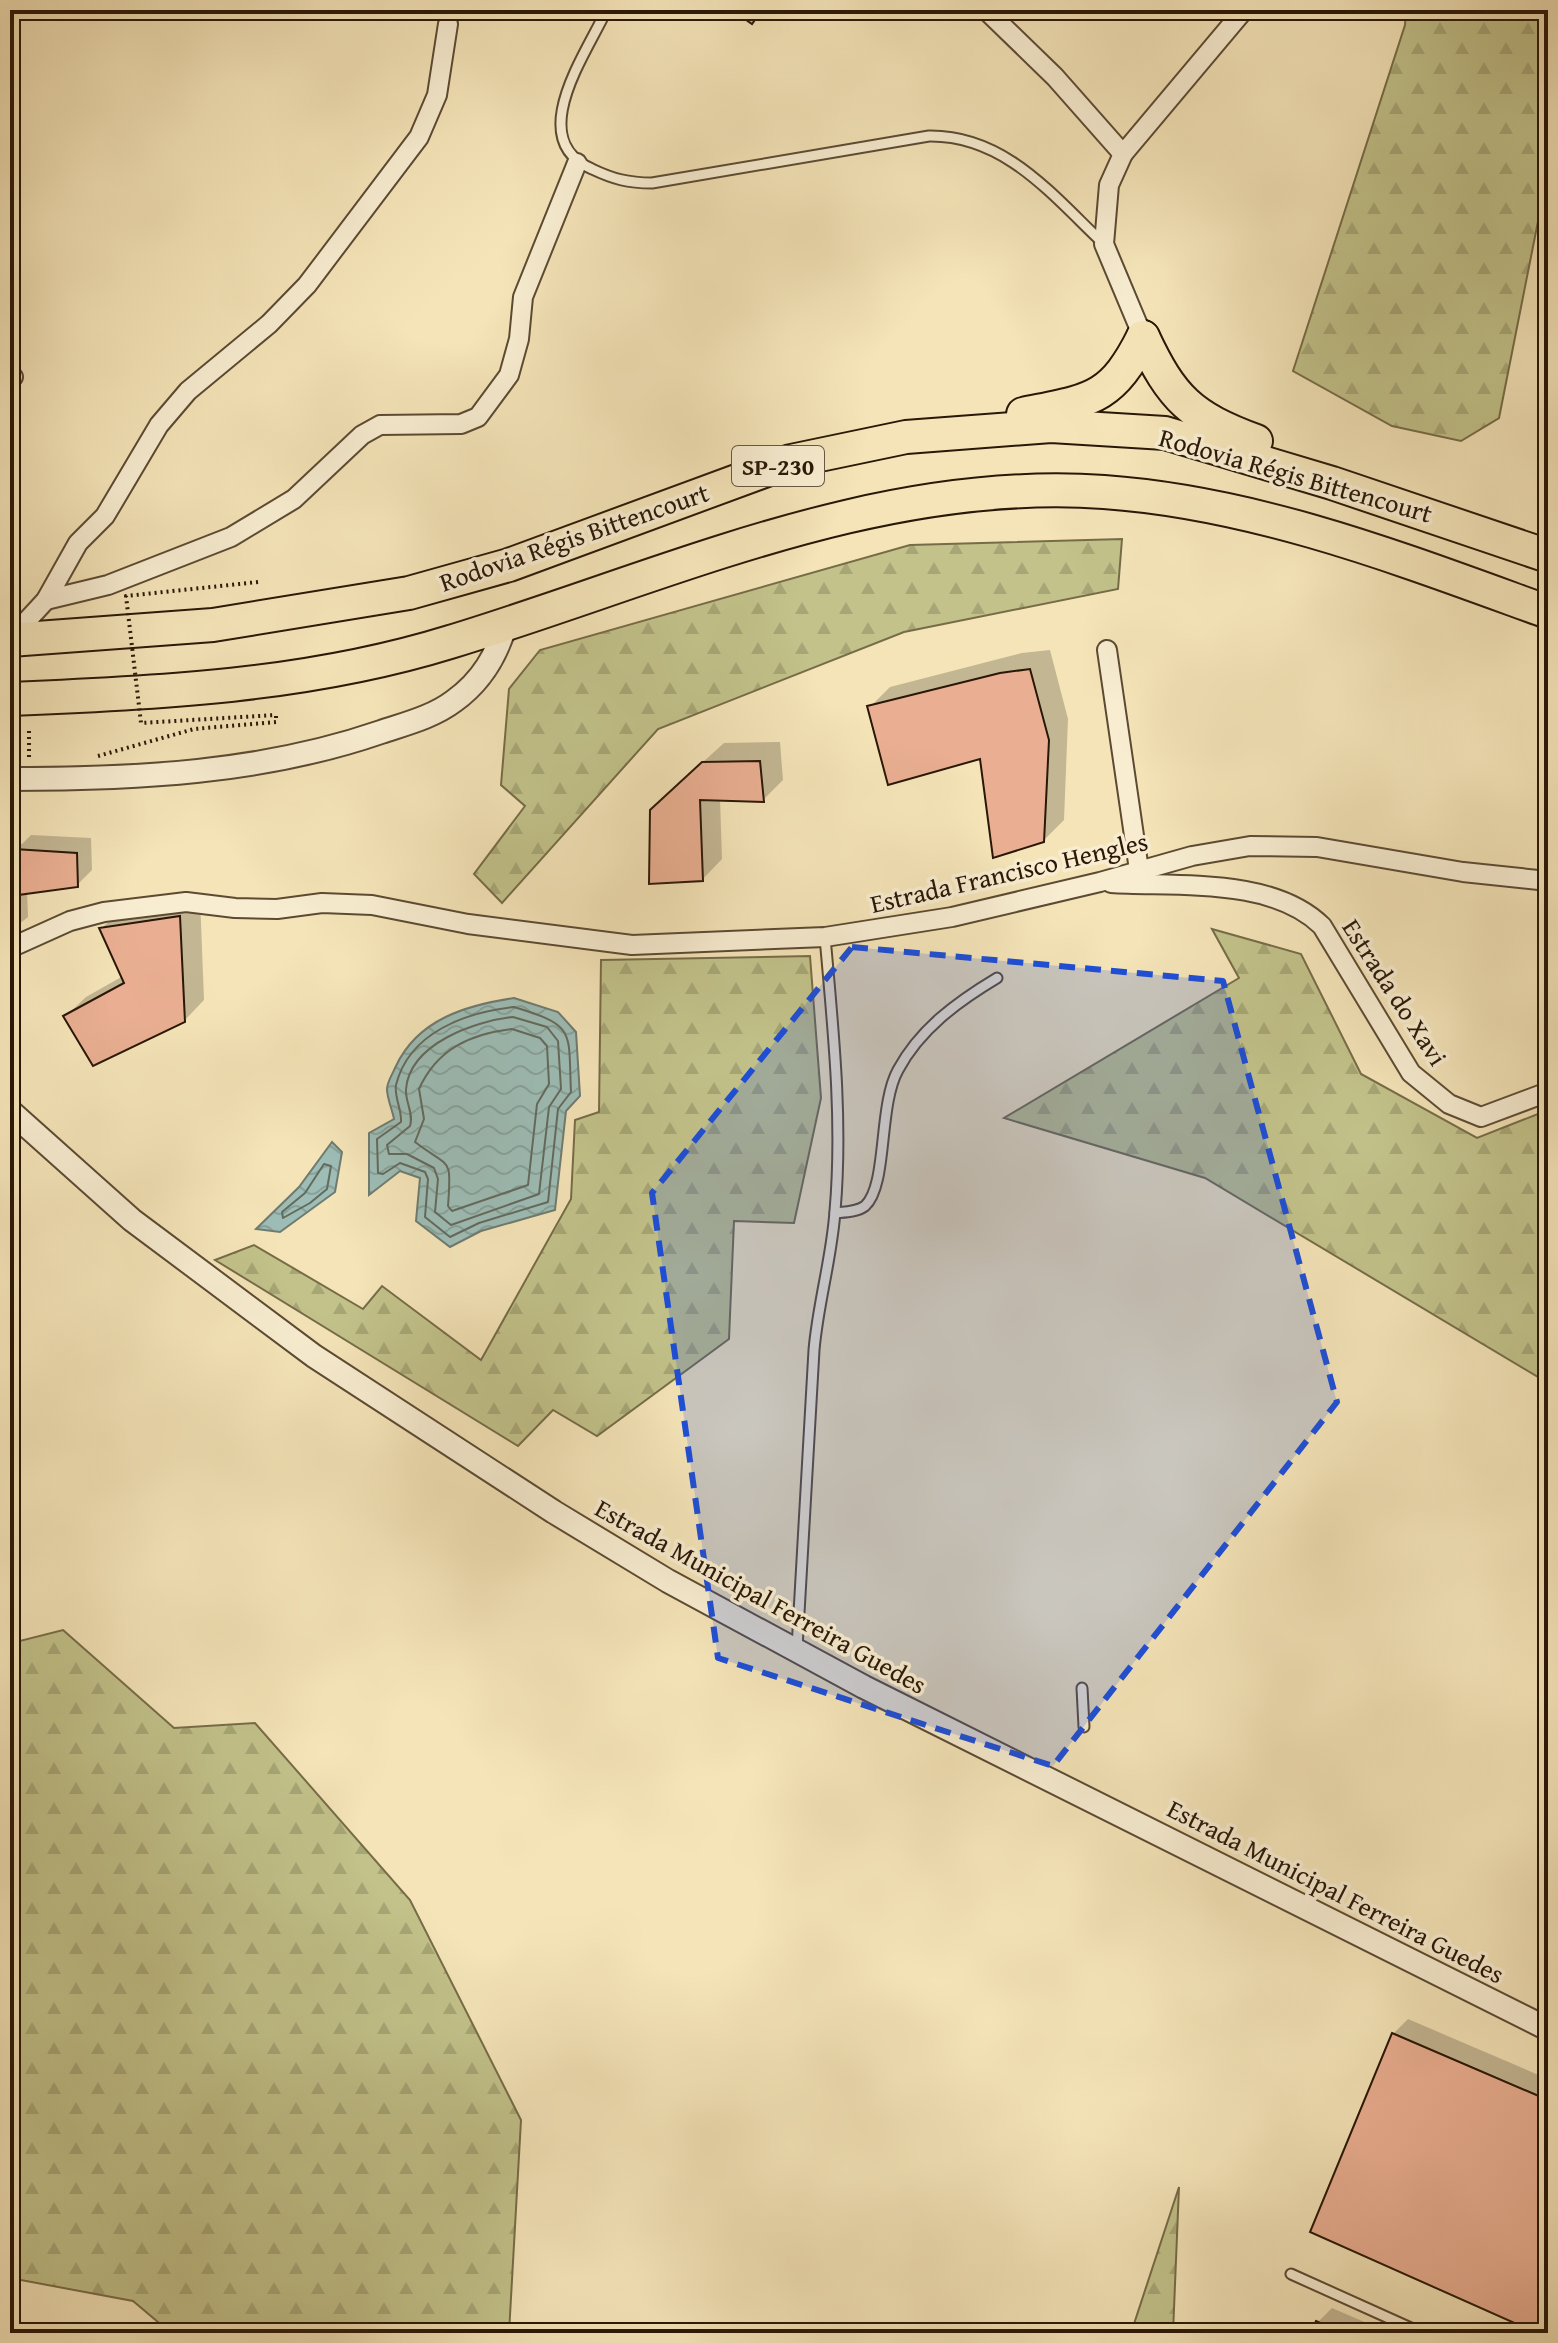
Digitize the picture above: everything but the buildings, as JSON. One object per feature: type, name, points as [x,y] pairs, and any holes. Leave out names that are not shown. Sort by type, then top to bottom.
[{"type":"highway","points":[[920,435],[1094,397],[1127,369],[1143,337]]},
{"type":"highway","points":[[1143,337],[1163,378],[1179,398],[1188,408],[1225,429],[1276,448],[1342,464],[1427,495],[1500,537]]},
{"type":"highway","name":"Rodovia Régis Bittencourt","points":[[10,639],[213,625],[409,593],[509,565],[791,461],[920,435],[1051,426],[1165,433],[1500,537],[1548,556]]},
{"type":"highway","name":"Rodovia Régis Bittencourt","points":[[10,699],[221,688],[293,677],[448,643],[843,515],[929,500],[1061,491],[1103,492],[1188,502],[1279,521],[1375,550],[1548,612]]},
{"type":"street","points":[[986,10],[1055,77],[1123,154]]},
{"type":"street","points":[[1143,337],[1104,244],[1109,185],[1123,154],[1244,10]]},
{"type":"street","points":[[10,639],[46,600],[78,543],[105,516],[159,425],[188,391],[269,324],[307,285],[419,137],[437,95],[448,24]]},
{"type":"street","points":[[46,600],[108,585],[231,537],[294,499],[362,435],[380,425],[461,424],[478,417],[509,375],[519,339],[523,297],[577,163]]},
{"type":"street","points":[[20,779],[221,769],[273,763],[372,735],[422,718],[453,702],[481,676],[497,653],[506,623]]},
{"type":"street","points":[[1107,650],[1139,870]]},
{"type":"street","name":"Estrada Francisco Hengles","points":[[10,948],[70,921],[186,902],[277,909],[322,903],[372,905],[468,924],[632,945],[825,937],[952,917],[1250,846],[1317,847],[1463,872],[1548,881]]},
{"type":"street","name":"Estrada do Xavi","points":[[1100,882],[1242,890],[1284,898],[1305,909],[1322,926],[1411,1073],[1430,1092],[1481,1117],[1548,1092]]},
{"type":"street","name":"Estrada Municipal Ferreira Guedes","points":[[10,1111],[132,1220],[314,1356],[566,1520],[797,1651],[1548,2029]]},
{"type":"lane","points":[[605,13],[568,88],[559,124],[567,154],[577,163],[621,182],[652,183],[929,136],[953,136],[1010,157],[1104,244]]},
{"type":"lane","points":[[797,1651],[818,1303],[835,1213],[837,1082],[825,937]]},
{"type":"lane","points":[[835,1213],[859,1210],[870,1201],[883,1150],[886,1098],[910,1049],[954,1006],[997,978]]},
{"type":"lane","points":[[1082,1688],[1084,1727]]},
{"type":"lane","points":[[1291,2274],[1422,2333]]},
{"type":"path","points":[[93,758],[117,748],[194,729],[276,722],[276,715],[141,723],[126,596],[258,582]]},
{"type":"path","points":[[20,779],[29,731]]},
{"type":"highlighted area","points":[[852,947],[1223,981],[1337,1402],[1053,1766],[718,1658],[652,1193]]},
{"type":"green space","points":[[1406,10],[1548,10],[1548,171],[1499,418],[1461,441],[1392,426],[1293,371],[1405,25]]},
{"type":"green space","points":[[1122,539],[1118,589],[904,632],[658,729],[502,903],[474,874],[525,806],[501,785],[509,689],[540,650],[910,545]]},
{"type":"green space","points":[[1212,929],[1301,954],[1361,1074],[1477,1138],[1548,1110],[1548,1383],[1205,1178],[1004,1118],[1239,978]]},
{"type":"green space","points":[[810,956],[821,1098],[794,1223],[734,1221],[729,1339],[597,1436],[553,1410],[518,1446],[215,1260],[254,1245],[363,1309],[382,1286],[481,1360],[571,1199],[575,1120],[599,1112],[601,960]]},
{"type":"green space","points":[[63,1630],[174,1728],[255,1723],[410,1900],[521,2120],[509,2333],[171,2333],[133,2301],[10,2278],[10,1638],[16,1642]]},
{"type":"green space","points":[[1179,2187],[1173,2333],[1131,2333]]},
{"type":"water","points":[[514,998],[558,1012],[576,1032],[580,1096],[566,1111],[555,1210],[481,1231],[450,1247],[416,1221],[420,1178],[400,1171],[369,1195],[369,1133],[394,1119],[388,1083],[405,1050],[417,1037],[462,1010]]},
{"type":"water","points":[[332,1142],[342,1152],[335,1192],[280,1232],[256,1229],[299,1187]]}]
